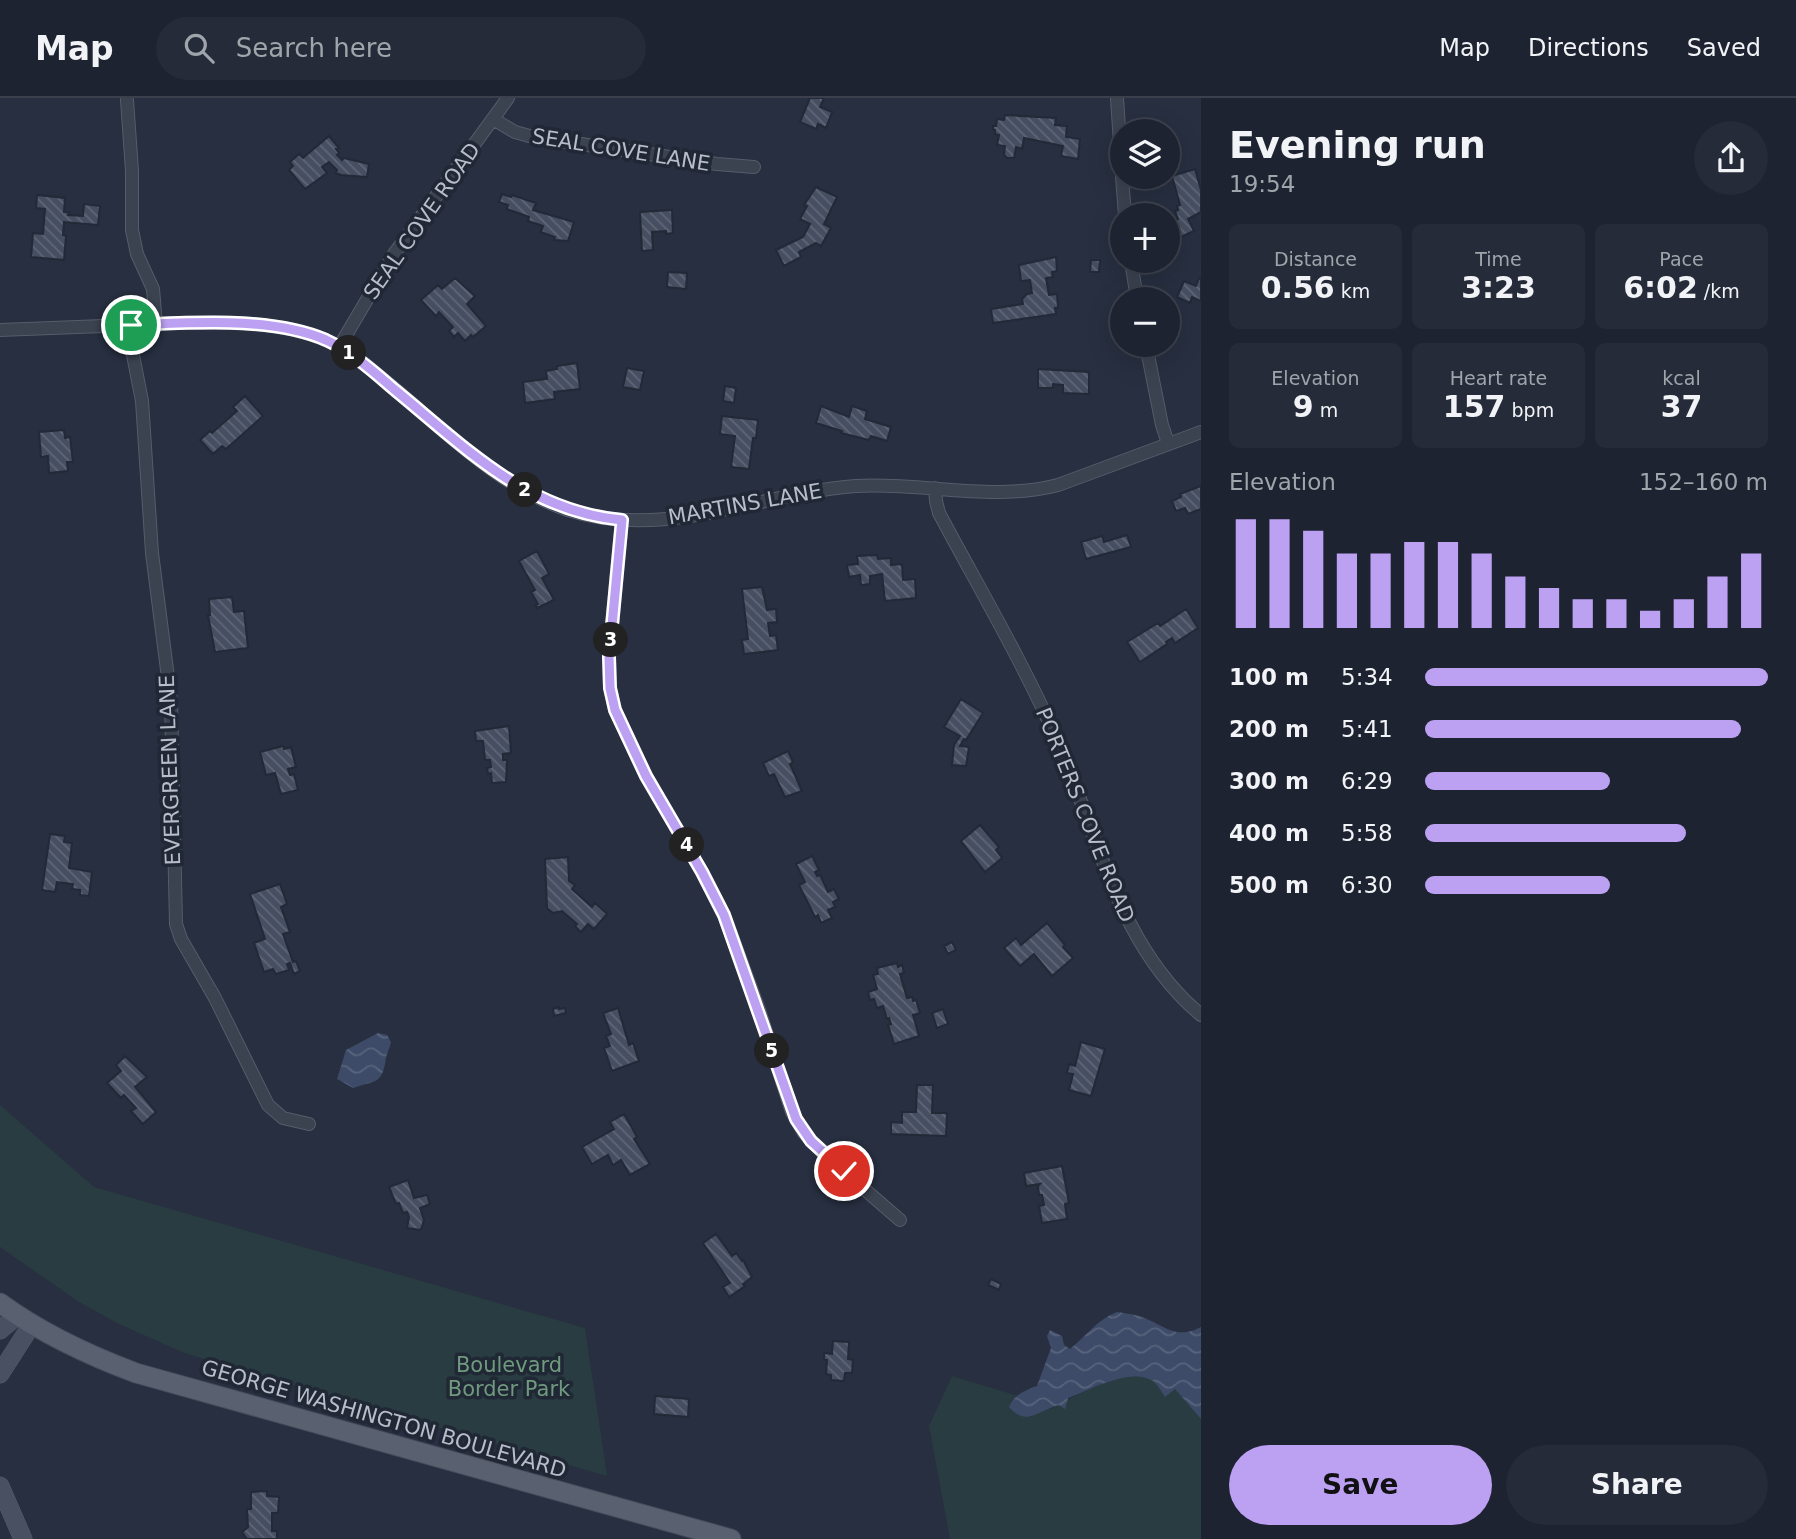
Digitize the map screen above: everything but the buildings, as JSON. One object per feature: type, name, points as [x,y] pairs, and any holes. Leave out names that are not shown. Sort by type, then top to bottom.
[{"type":"main road","name":"GEORGE WASHINGTON BOULEVARD","points":[[0,1303],[25,1320],[99,1359],[157,1379],[731,1539]]},
{"type":"main road","points":[[0,1330],[25,1320]]},
{"type":"main road","points":[[0,1374],[25,1320]]},
{"type":"main road","points":[[0,1486],[23,1539]]},
{"type":"street","name":"SEAL COVE ROAD","points":[[339,347],[394,254],[508,98]]},
{"type":"street","points":[[1117,98],[1118,119]]},
{"type":"street","points":[[127,100],[132,230],[137,254],[153,289],[156,324]]},
{"type":"street","name":"SEAL COVE LANE","points":[[493,119],[514,132],[533,137],[754,167]]},
{"type":"street","name":"MARTINS LANE","points":[[0,330],[223,324],[277,328],[311,335],[339,347],[512,483],[566,509],[622,520],[704,516],[842,488],[879,486],[1014,490],[1049,487],[1201,432]]},
{"type":"street","name":"EVERGREEN LANE","points":[[131,325],[132,350],[142,401],[152,553],[171,701],[176,924],[181,939],[215,998],[268,1105],[283,1118],[309,1124]]},
{"type":"street","points":[[1148,357],[1168,443]]},
{"type":"street","name":"PORTERS COVE ROAD","points":[[935,488],[939,513],[1056,738],[1126,918],[1159,972],[1201,1015]]},
{"type":"street","points":[[622,520],[609,657],[610,688],[615,710],[646,776],[724,915],[792,1112],[800,1126],[825,1155],[900,1220]]},
{"type":"green space","name":"Boulevard Border Park","points":[[0,1105],[94,1187],[585,1328],[607,1476],[182,1352],[119,1324],[79,1302],[0,1247]]},
{"type":"green space","points":[[952,1376],[1018,1396],[1010,1402],[1030,1417],[1118,1379],[1142,1377],[1152,1380],[1165,1397],[1175,1389],[1201,1419],[1201,1539],[950,1539],[929,1426]]},
{"type":"water","points":[[378,1033],[387,1035],[391,1042],[380,1077],[353,1088],[337,1079],[346,1050]]},
{"type":"water","points":[[1117,1312],[1148,1319],[1176,1332],[1192,1331],[1201,1327],[1201,1419],[1175,1389],[1165,1397],[1155,1383],[1142,1377],[1121,1378],[1068,1398],[1065,1409],[1059,1405],[1027,1417],[1015,1413],[1009,1407],[1017,1396],[1037,1386],[1051,1348],[1047,1336],[1050,1330],[1062,1336],[1064,1345],[1070,1349],[1098,1323]]},
{"type":"route","points":[[131,325],[255,325],[319,337],[360,361],[512,483],[566,509],[622,520],[609,657],[610,688],[615,710],[646,776],[724,915],[792,1112],[811,1141],[844,1171]]}]
